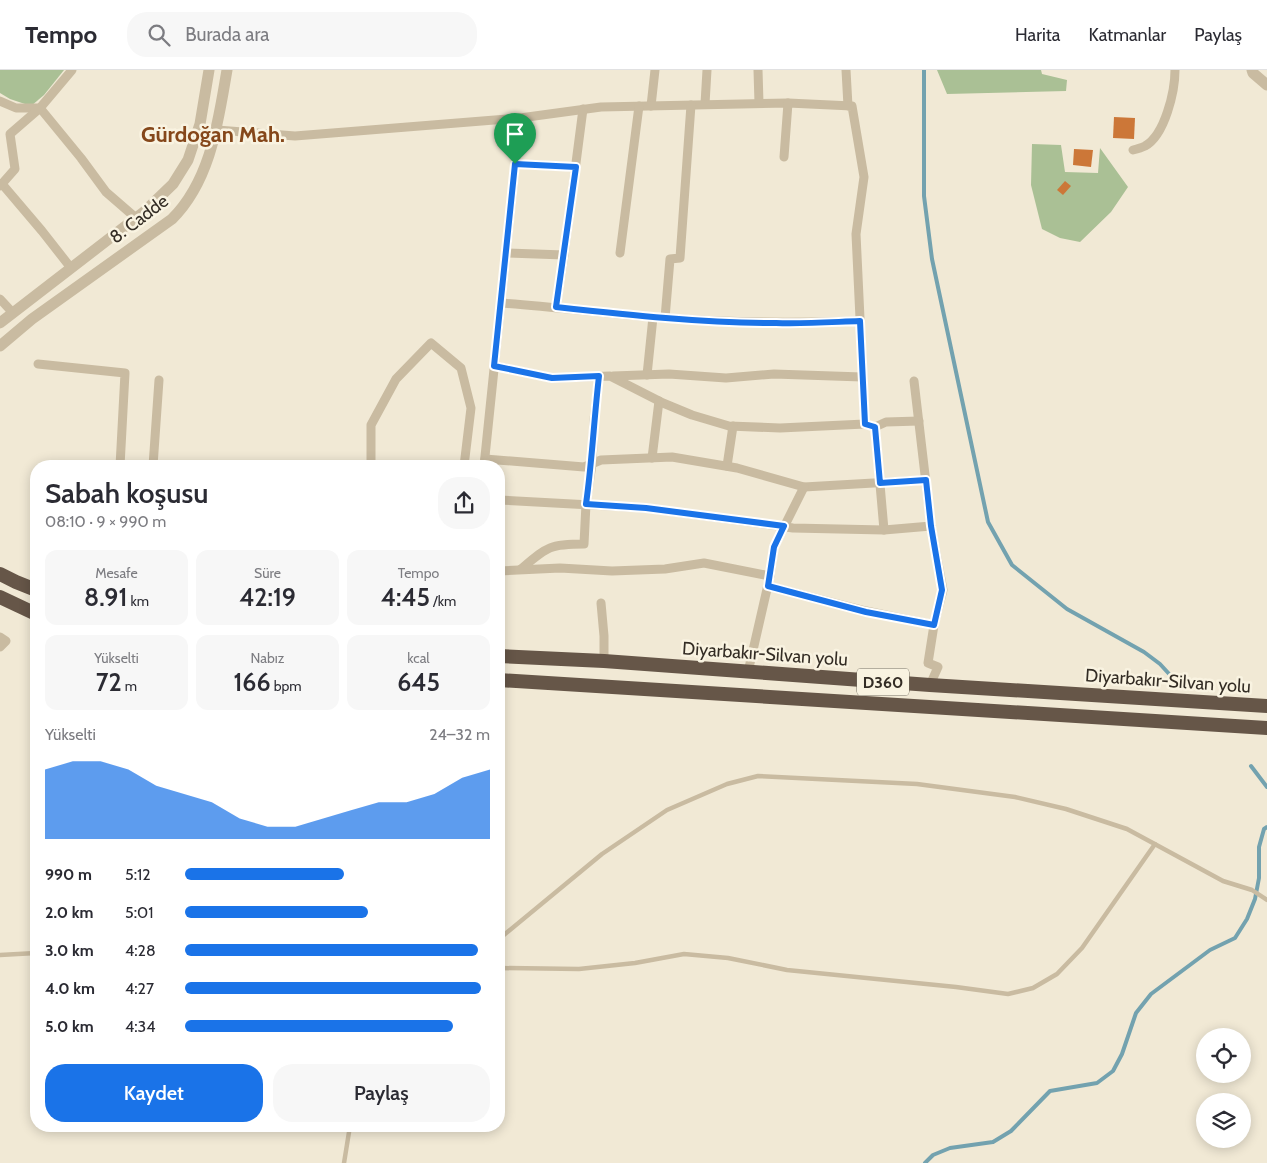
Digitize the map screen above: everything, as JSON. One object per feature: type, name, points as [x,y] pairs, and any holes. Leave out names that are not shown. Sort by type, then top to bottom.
[{"type":"highway","points":[[0,574],[30,588]]},
{"type":"highway","points":[[0,597],[30,611]]},
{"type":"highway","name":"Diyarbakır-Silvan yolu","points":[[505,656],[604,661],[930,685],[1267,706]]},
{"type":"highway","name":"D360","points":[[505,680],[1267,728]]},
{"type":"street","points":[[71,268],[42,231],[1,185],[15,169],[10,134],[40,108],[72,70]]},
{"type":"street","name":"8. Cadde","points":[[0,323],[136,218],[173,184],[188,160],[200,124],[209,70]]},
{"type":"street","name":"8. Cadde","points":[[0,346],[32,319],[172,219],[185,206],[198,184],[217,130],[227,70]]},
{"type":"street","points":[[651,106],[655,70]]},
{"type":"street","points":[[705,104],[707,70]]},
{"type":"street","points":[[758,70],[759,103]]},
{"type":"street","points":[[846,70],[848,106]]},
{"type":"street","points":[[1133,150],[1146,146],[1157,133],[1165,119],[1175,80],[1175,70]]},
{"type":"street","points":[[1252,70],[1267,85]]},
{"type":"street","points":[[0,100],[16,108],[40,108]]},
{"type":"street","points":[[217,130],[295,136],[520,118],[601,107],[759,103],[852,106],[864,177],[856,234],[865,424]]},
{"type":"street","points":[[784,157],[788,103]]},
{"type":"street","points":[[664,318],[670,259],[680,258],[691,105]]},
{"type":"street","points":[[620,253],[639,106]]},
{"type":"street","points":[[40,108],[106,192],[136,218]]},
{"type":"street","points":[[556,307],[583,109]]},
{"type":"street","points":[[485,460],[520,118]]},
{"type":"street","points":[[515,164],[576,167]]},
{"type":"street","points":[[506,254],[564,255]]},
{"type":"street","points":[[0,299],[13,313]]},
{"type":"street","points":[[501,303],[664,318],[776,323],[860,321]]},
{"type":"street","points":[[646,375],[653,317]]},
{"type":"street","points":[[370,460],[371,424],[396,379],[431,342],[461,368],[472,408],[465,460]]},
{"type":"street","points":[[38,364],[125,373],[120,460]]},
{"type":"street","points":[[494,366],[552,378],[669,374],[726,378],[774,374],[862,377]]},
{"type":"street","points":[[521,569],[544,550],[560,544],[584,544],[586,504],[592,464],[599,376]]},
{"type":"street","points":[[610,376],[659,401],[692,415],[733,426],[780,428],[865,424],[875,427],[886,422],[919,421]]},
{"type":"street","points":[[153,460],[159,380]]},
{"type":"street","points":[[914,380],[931,526],[942,590],[928,663],[938,667],[930,685]]},
{"type":"street","points":[[652,458],[659,401]]},
{"type":"street","points":[[727,466],[733,426]]},
{"type":"street","points":[[875,427],[884,530]]},
{"type":"street","points":[[505,463],[584,467],[602,460],[672,457],[727,466],[804,487],[926,480]]},
{"type":"street","points":[[748,672],[768,586],[774,547],[804,487]]},
{"type":"street","points":[[505,500],[646,508],[784,526],[884,530],[931,526]]},
{"type":"street","points":[[505,571],[560,568],[612,571],[665,569],[704,563],[770,576]]},
{"type":"street","points":[[768,586],[866,612],[934,625]]},
{"type":"street","points":[[602,603],[604,661]]},
{"type":"street","points":[[0,638],[6,641],[0,646]]},
{"type":"lane","points":[[505,934],[602,854],[667,810],[727,784],[758,776],[917,784],[1015,797],[1066,809],[1127,829],[1223,881],[1252,890],[1267,900]]},
{"type":"lane","points":[[505,968],[579,969],[635,963],[684,954],[728,958],[788,970],[1008,994],[1033,988],[1064,968],[1082,948],[1155,844]]},
{"type":"lane","points":[[0,955],[30,953]]},
{"type":"lane","points":[[344,1163],[349,1132]]},
{"type":"green space","points":[[0,70],[64,70],[44,95],[31,106],[10,99],[0,93]]},
{"type":"green space","points":[[937,70],[1041,70],[1042,74],[1067,80],[1066,91],[947,94]]},
{"type":"green space","points":[[1032,144],[1061,145],[1065,172],[1098,173],[1100,148],[1128,187],[1111,212],[1080,242],[1060,238],[1042,229],[1031,185]]},
{"type":"building","points":[[1114,117],[1135,118],[1134,139],[1113,138]]},
{"type":"building","points":[[1074,149],[1093,150],[1091,167],[1073,165]]},
{"type":"building","points":[[1065,181],[1071,186],[1063,195],[1057,190]]},
{"type":"waterway","points":[[924,70],[924,196],[932,259],[988,522],[1012,565],[1067,609],[1144,652],[1160,664],[1182,688]]},
{"type":"waterway","points":[[1251,766],[1267,787]]},
{"type":"waterway","points":[[925,1163],[933,1155],[950,1148],[993,1142],[1011,1131],[1050,1091],[1097,1083],[1113,1071],[1122,1054],[1136,1013],[1151,994],[1210,950],[1235,938],[1247,919],[1255,899],[1259,878],[1259,847],[1264,829],[1267,827]]},
{"type":"district","name":"Gürdoğan Mah.","points":[[213,134]]},
{"type":"route","points":[[515,164],[576,167],[556,307],[664,318],[720,321],[776,323],[860,321],[865,424],[875,427],[880,483],[926,480],[931,526],[942,590],[934,625],[866,612],[768,586],[774,547],[784,526],[646,508],[586,504],[592,464],[599,376],[552,378],[494,366],[515,164]]}]
